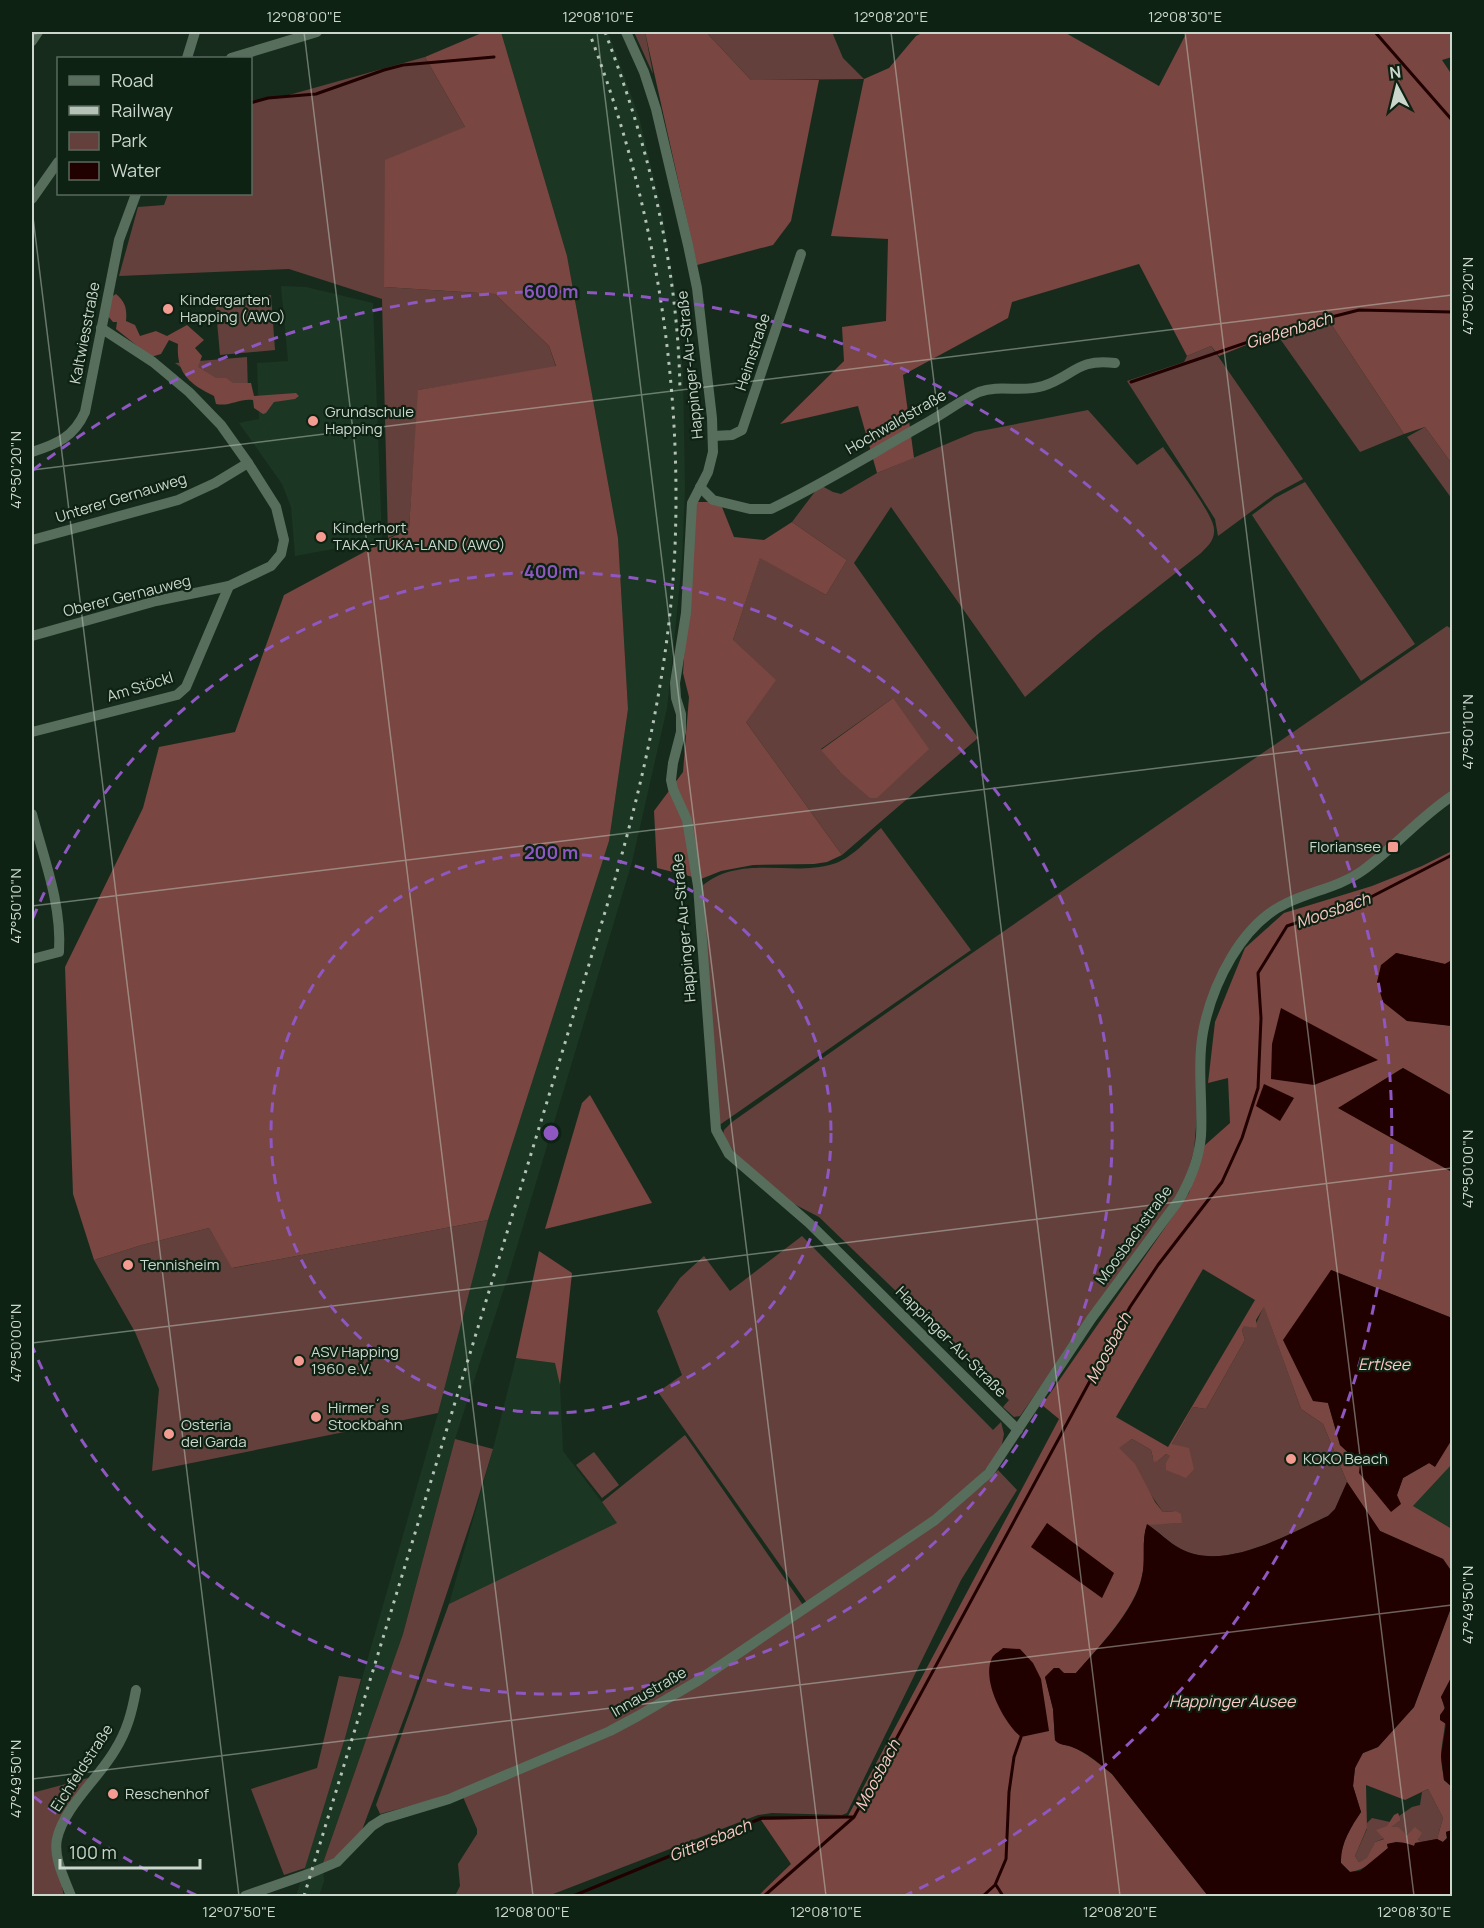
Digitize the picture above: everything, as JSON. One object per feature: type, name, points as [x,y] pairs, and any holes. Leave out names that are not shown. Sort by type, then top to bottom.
[{"type":"street","points":[[187,57],[195,32]]},
{"type":"street","points":[[234,57],[316,32]]},
{"type":"street","name":"Happinger-Au-Straße","points":[[626,32],[644,72],[656,109],[688,245],[700,309],[714,436],[708,472],[692,503],[686,613],[675,683],[676,698],[681,714],[681,732],[671,780],[687,820],[698,886],[716,1130],[729,1154],[809,1223],[1018,1430]]},
{"type":"street","points":[[32,200],[57,163]]},
{"type":"street","name":"Kaltwiesstraße","points":[[32,452],[56,445],[78,428],[85,412],[119,240],[136,195]]},
{"type":"street","name":"Heimstraße","points":[[714,436],[732,435],[742,430],[801,254]]},
{"type":"street","name":"Oberer Gernauweg","points":[[32,636],[156,601],[230,586],[271,566],[280,554],[284,540],[276,507],[220,425],[189,392],[153,362],[101,328]]},
{"type":"street","name":"Hochwaldstraße","points":[[700,487],[713,500],[750,509],[771,509],[926,423],[966,398],[998,388],[1032,389],[1056,380],[1084,364],[1098,361],[1115,363]]},
{"type":"street","name":"Unterer Gernauweg","points":[[32,540],[178,500],[215,483],[248,463]]},
{"type":"street","name":"Am Stöckl","points":[[32,732],[177,694],[186,687],[230,586]]},
{"type":"street","name":"Moosbachstraße","points":[[1018,1430],[1091,1319],[1179,1200],[1189,1183],[1201,1137],[1200,1066],[1203,1032],[1217,988],[1238,948],[1259,922],[1272,912],[1284,904],[1337,885],[1362,871],[1429,812],[1452,796]]},
{"type":"street","points":[[32,814],[60,920],[59,952],[32,958]]},
{"type":"street","name":"Innaustraße","points":[[245,1896],[337,1862],[372,1826],[383,1819],[449,1799],[610,1731],[665,1702],[935,1521],[989,1473],[1018,1430]]},
{"type":"street","name":"Eichfeldstraße","points":[[71,1896],[62,1872],[56,1841],[70,1811],[115,1750],[130,1720],[136,1690]]},
{"type":"shaded area","points":[[484,32],[501,32],[567,256],[618,538],[628,709],[609,841],[488,1220],[232,1268],[209,1228],[94,1260],[73,1194],[65,967],[143,808],[159,747],[235,732],[284,595],[409,528],[418,390],[556,366],[549,346],[495,294],[384,287],[385,160],[465,127],[425,57]]},
{"type":"shaded area","points":[[501,32],[608,32],[639,117],[662,212],[675,292],[683,372],[685,489],[682,561],[667,708],[632,862],[509,1273],[455,1439],[403,1634],[323,1863],[324,1881],[319,1896],[296,1896],[345,1738],[438,1413],[488,1220],[609,841],[628,709],[618,538],[567,256]]},
{"type":"shaded area","points":[[645,32],[706,32],[751,80],[819,80],[791,221],[773,245],[697,265]]},
{"type":"shaded area","points":[[924,32],[1064,32],[1159,86],[1187,32],[1452,32],[1452,57],[1442,60],[1452,75],[1452,464],[1425,427],[1404,434],[1329,321],[1276,333],[1219,356],[1211,346],[1187,356],[1139,264],[1012,302],[1008,318],[903,375],[914,458],[877,473],[858,406],[780,424],[844,361],[842,327],[886,321],[888,239],[831,236],[864,79],[889,68],[916,36]]},
{"type":"shaded area","name":"Grundschule Happing","points":[[281,286],[306,287],[373,303],[382,540],[295,556],[291,507],[282,484],[239,423],[259,419],[257,363],[288,361]]},
{"type":"shaded area","points":[[116,294],[125,306],[126,321],[135,325],[140,336],[156,331],[167,336],[187,325],[204,340],[195,348],[202,356],[198,367],[216,378],[226,378],[233,383],[251,383],[254,396],[296,393],[299,396],[295,399],[274,402],[263,414],[254,408],[253,400],[216,404],[214,396],[191,382],[182,370],[179,363],[178,344],[169,340],[161,354],[151,357],[116,329],[117,322],[113,322],[107,315],[111,297]]},
{"type":"shaded area","points":[[697,502],[710,502],[722,507],[734,537],[764,540],[792,522],[847,560],[826,595],[760,558],[733,640],[776,680],[746,722],[842,855],[827,862],[753,865],[721,871],[701,879],[657,868],[654,811],[683,772],[689,697],[683,673],[694,505]]},
{"type":"shaded area","points":[[893,698],[929,749],[877,798],[870,798],[840,772],[821,750]]},
{"type":"shaded area","points":[[1452,851],[1452,960],[1445,964],[1396,953],[1406,1020],[1452,1026],[1452,1096],[1403,1068],[1339,1108],[1452,1172],[1452,1318],[1331,1270],[1328,1403],[1340,1445],[1397,1495],[1403,1478],[1429,1463],[1435,1466],[1452,1425],[1452,1464],[1413,1506],[1452,1529],[1452,1572],[1443,1559],[1380,1531],[1347,1482],[1323,1424],[1301,1409],[1264,1307],[1256,1320],[1257,1327],[1244,1326],[1242,1330],[1245,1340],[1206,1409],[1193,1407],[1172,1444],[1189,1448],[1194,1469],[1186,1478],[1166,1470],[1166,1463],[1170,1456],[1166,1454],[1154,1462],[1151,1450],[1132,1439],[1119,1448],[1135,1464],[1155,1502],[1163,1512],[1176,1511],[1181,1514],[1182,1523],[1147,1525],[1144,1537],[1142,1576],[1132,1602],[1124,1615],[1076,1673],[1064,1673],[1054,1668],[1045,1677],[1053,1709],[1055,1740],[1082,1752],[1112,1774],[1208,1896],[758,1896],[791,1864],[761,1820],[847,1818],[1059,1419],[1042,1405],[1189,1193],[1204,1146],[1230,1123],[1228,1078],[1208,1083],[1215,1022],[1245,948],[1284,913],[1372,886]],"holes":[[[1203,1269],[1255,1300],[1168,1447],[1116,1417]]]},
{"type":"shaded area","points":[[590,1095],[652,1203],[545,1229],[582,1103]]},
{"type":"shaded area","points":[[539,1251],[572,1273],[560,1385],[555,1363],[516,1358]]},
{"type":"shaded area","points":[[516,1358],[556,1363],[560,1385],[563,1451],[618,1523],[449,1604],[493,1449]]},
{"type":"shaded area","points":[[1452,1464],[1452,1529],[1413,1506]]},
{"type":"shaded area","points":[[1452,1605],[1452,1676],[1441,1697],[1445,1719],[1441,1756],[1444,1780],[1452,1787],[1452,1830],[1446,1832],[1447,1838],[1443,1842],[1437,1839],[1443,1818],[1428,1789],[1405,1800],[1366,1785],[1367,1828],[1355,1856],[1359,1862],[1367,1858],[1375,1842],[1384,1839],[1376,1830],[1387,1826],[1398,1813],[1401,1820],[1391,1827],[1398,1827],[1407,1835],[1415,1827],[1422,1833],[1418,1839],[1421,1842],[1416,1843],[1415,1846],[1396,1842],[1387,1845],[1388,1848],[1370,1863],[1350,1872],[1341,1863],[1341,1856],[1347,1836],[1361,1812],[1353,1786],[1358,1759],[1363,1753],[1378,1747],[1414,1707]]},
{"type":"green space","points":[[634,32],[645,32],[653,74]]},
{"type":"green space","points":[[706,32],[832,32],[843,58],[864,79],[751,80]]},
{"type":"green space","points":[[425,57],[465,127],[384,287],[495,294],[549,346],[556,367],[419,390],[409,528],[388,538],[382,299],[289,269],[119,276],[138,207],[164,205],[168,195],[252,195],[252,101],[278,98]]},
{"type":"green space","points":[[271,295],[275,350],[220,355],[215,299]]},
{"type":"green space","points":[[1329,321],[1404,434],[1360,452],[1276,333]]},
{"type":"green space","points":[[1211,346],[1303,479],[1275,494],[1218,536],[1215,519],[1127,381],[1184,362],[1187,356]]},
{"type":"green space","points":[[247,357],[248,393],[219,395],[175,363]]},
{"type":"green space","points":[[1088,410],[1137,465],[1163,447],[1207,512],[1214,529],[1213,536],[1211,542],[1201,553],[1098,634],[1025,697],[891,507],[854,563],[978,738],[842,855],[746,722],[733,640],[760,557],[826,595],[847,560],[792,522],[820,485],[841,494],[877,473],[975,432]],"holes":[[[893,698],[840,772],[821,749]]]},
{"type":"green space","points":[[1425,427],[1452,464],[1452,499],[1407,437]]},
{"type":"green space","points":[[1305,482],[1415,644],[1361,681],[1252,515],[1275,498]]},
{"type":"green space","points":[[1447,626],[1452,629],[1452,791],[1360,868],[1257,920],[1207,1002],[1194,1150],[1187,1175],[1176,1197],[1020,1416],[1014,1417],[1003,1407],[1009,1400],[819,1217],[792,1203],[737,1156],[723,1135],[724,1130],[732,1122],[949,969]]},
{"type":"green space","points":[[881,828],[971,950],[721,1124],[719,1123],[702,886],[717,876],[750,868],[817,867],[840,862]]},
{"type":"green space","name":"ASV Happing 1960 e.V.","points":[[488,1220],[438,1413],[152,1471],[159,1389],[135,1332],[94,1260],[209,1228],[233,1268]]},
{"type":"green space","points":[[802,1236],[993,1430],[1001,1422],[1004,1434],[1001,1449],[989,1466],[949,1505],[807,1603],[658,1392],[682,1375],[657,1311],[680,1278],[704,1256],[730,1291]]},
{"type":"green space","points":[[1264,1306],[1301,1409],[1323,1424],[1347,1482],[1335,1509],[1328,1516],[1256,1548],[1217,1556],[1198,1555],[1177,1547],[1147,1524],[1181,1523],[1176,1511],[1163,1512],[1118,1448],[1132,1439],[1151,1450],[1153,1458],[1158,1461],[1166,1454],[1171,1456],[1179,1476],[1172,1444],[1193,1407],[1206,1409],[1245,1340],[1242,1330],[1244,1325],[1254,1328]]},
{"type":"green space","points":[[685,1435],[803,1605],[692,1681],[619,1722],[478,1784],[380,1814],[376,1805],[449,1604],[617,1523],[602,1502]]},
{"type":"green space","points":[[455,1439],[493,1449],[473,1515],[412,1697],[362,1830],[336,1857],[323,1863],[403,1634]]},
{"type":"green space","points":[[594,1452],[619,1485],[602,1498],[576,1465]]},
{"type":"green space","points":[[998,1470],[1017,1490],[961,1580],[847,1813],[842,1815],[772,1813],[758,1815],[548,1896],[455,1896],[460,1886],[458,1864],[477,1834],[463,1797],[636,1721],[691,1690],[984,1484]]},
{"type":"green space","points":[[339,1676],[361,1679],[345,1738],[305,1868],[284,1875],[251,1789],[317,1768]]},
{"type":"green space","points":[[92,1777],[53,1842],[64,1896],[32,1896],[32,1793]]},
{"type":"green space","points":[[1428,1789],[1443,1818],[1437,1839],[1421,1842],[1390,1827],[1401,1820],[1399,1816],[1412,1807],[1420,1805],[1422,1792]]},
{"type":"green space","points":[[1372,1818],[1390,1822],[1385,1838],[1375,1842],[1368,1858],[1359,1862],[1355,1856],[1367,1829],[1367,1823]]},
{"type":"water","points":[[1396,953],[1445,964],[1452,960],[1452,1026],[1407,1021],[1383,1002],[1377,982],[1381,965]]},
{"type":"water","points":[[1281,1008],[1378,1060],[1314,1085],[1271,1079],[1272,1044]]},
{"type":"water","points":[[1403,1068],[1452,1096],[1452,1172],[1338,1108]]},
{"type":"water","points":[[1264,1084],[1294,1098],[1280,1121],[1256,1106]]},
{"type":"water","name":"Ertlsee","points":[[1331,1270],[1452,1318],[1451,1441],[1435,1467],[1429,1463],[1403,1478],[1397,1495],[1401,1504],[1391,1512],[1359,1473],[1360,1464],[1340,1445],[1328,1403],[1313,1401],[1283,1340]]},
{"type":"water","name":"Happinger Ausee","points":[[1347,1482],[1380,1531],[1443,1559],[1452,1572],[1452,1605],[1414,1707],[1378,1747],[1363,1753],[1355,1768],[1353,1786],[1361,1812],[1344,1842],[1341,1863],[1350,1872],[1360,1871],[1388,1848],[1387,1844],[1401,1842],[1414,1846],[1415,1843],[1437,1839],[1443,1842],[1447,1838],[1446,1832],[1452,1830],[1452,1896],[1208,1896],[1112,1774],[1083,1752],[1055,1740],[1053,1709],[1045,1677],[1054,1668],[1059,1668],[1064,1673],[1076,1673],[1124,1615],[1138,1589],[1142,1576],[1147,1524],[1177,1547],[1198,1555],[1217,1556],[1236,1553],[1276,1540],[1328,1516],[1335,1509]]},
{"type":"water","points":[[1047,1523],[1114,1573],[1102,1598],[1031,1547]]},
{"type":"water","points":[[1003,1648],[1020,1649],[1033,1663],[1041,1679],[1049,1731],[1021,1737],[1001,1712],[992,1689],[989,1667],[993,1657]]},
{"type":"water","points":[[1452,1676],[1452,1787],[1444,1780],[1441,1756],[1446,1724],[1440,1720],[1440,1715],[1445,1708],[1441,1697]]},
{"type":"waterway","name":"Gießenbach","points":[[1375,32],[1452,120]]},
{"type":"waterway","points":[[252,102],[268,98],[316,94],[403,65],[494,57]]},
{"type":"waterway","name":"Gießenbach","points":[[1131,382],[1292,327],[1359,310],[1452,312]]},
{"type":"waterway","name":"Moosbach","points":[[764,1896],[854,1817],[1130,1307],[1158,1265],[1222,1182],[1242,1138],[1258,1088],[1261,1018],[1258,973],[1287,926],[1367,899],[1452,855]]},
{"type":"waterway","points":[[983,1896],[995,1885],[1006,1859],[1009,1792],[1014,1757],[1021,1737]]},
{"type":"waterway","name":"Gittersbach","points":[[573,1896],[762,1818],[853,1817]]},
{"type":"waterway","points":[[996,1885],[1003,1896]]},
{"type":"railway","points":[[304,1896],[613,886],[645,760],[662,676],[675,547],[676,481],[667,350],[646,221],[630,157],[589,32]]},
{"type":"railway","points":[[605,32],[635,119],[658,208],[674,299],[680,391]]},
{"type":"place","name":"Kindergarten Happing (AWO)","points":[[168,309]]},
{"type":"place","name":"Grundschule Happing","points":[[313,421]]},
{"type":"place","name":"Kinderhort TAKA-TUKA-LAND (AWO)","points":[[321,537]]},
{"type":"place","name":"Floriansee","points":[[1393,847]]},
{"type":"place","name":"Tennisheim","points":[[128,1265]]},
{"type":"place","name":"ASV Happing 1960 e.V.","points":[[299,1361]]},
{"type":"place","name":"Hirmer´s Stockbahn","points":[[316,1417]]},
{"type":"place","name":"Osteria del Garda","points":[[169,1434]]},
{"type":"place","name":"KOKO Beach","points":[[1291,1459]]},
{"type":"place","name":"Reschenhof","points":[[113,1794]]}]
